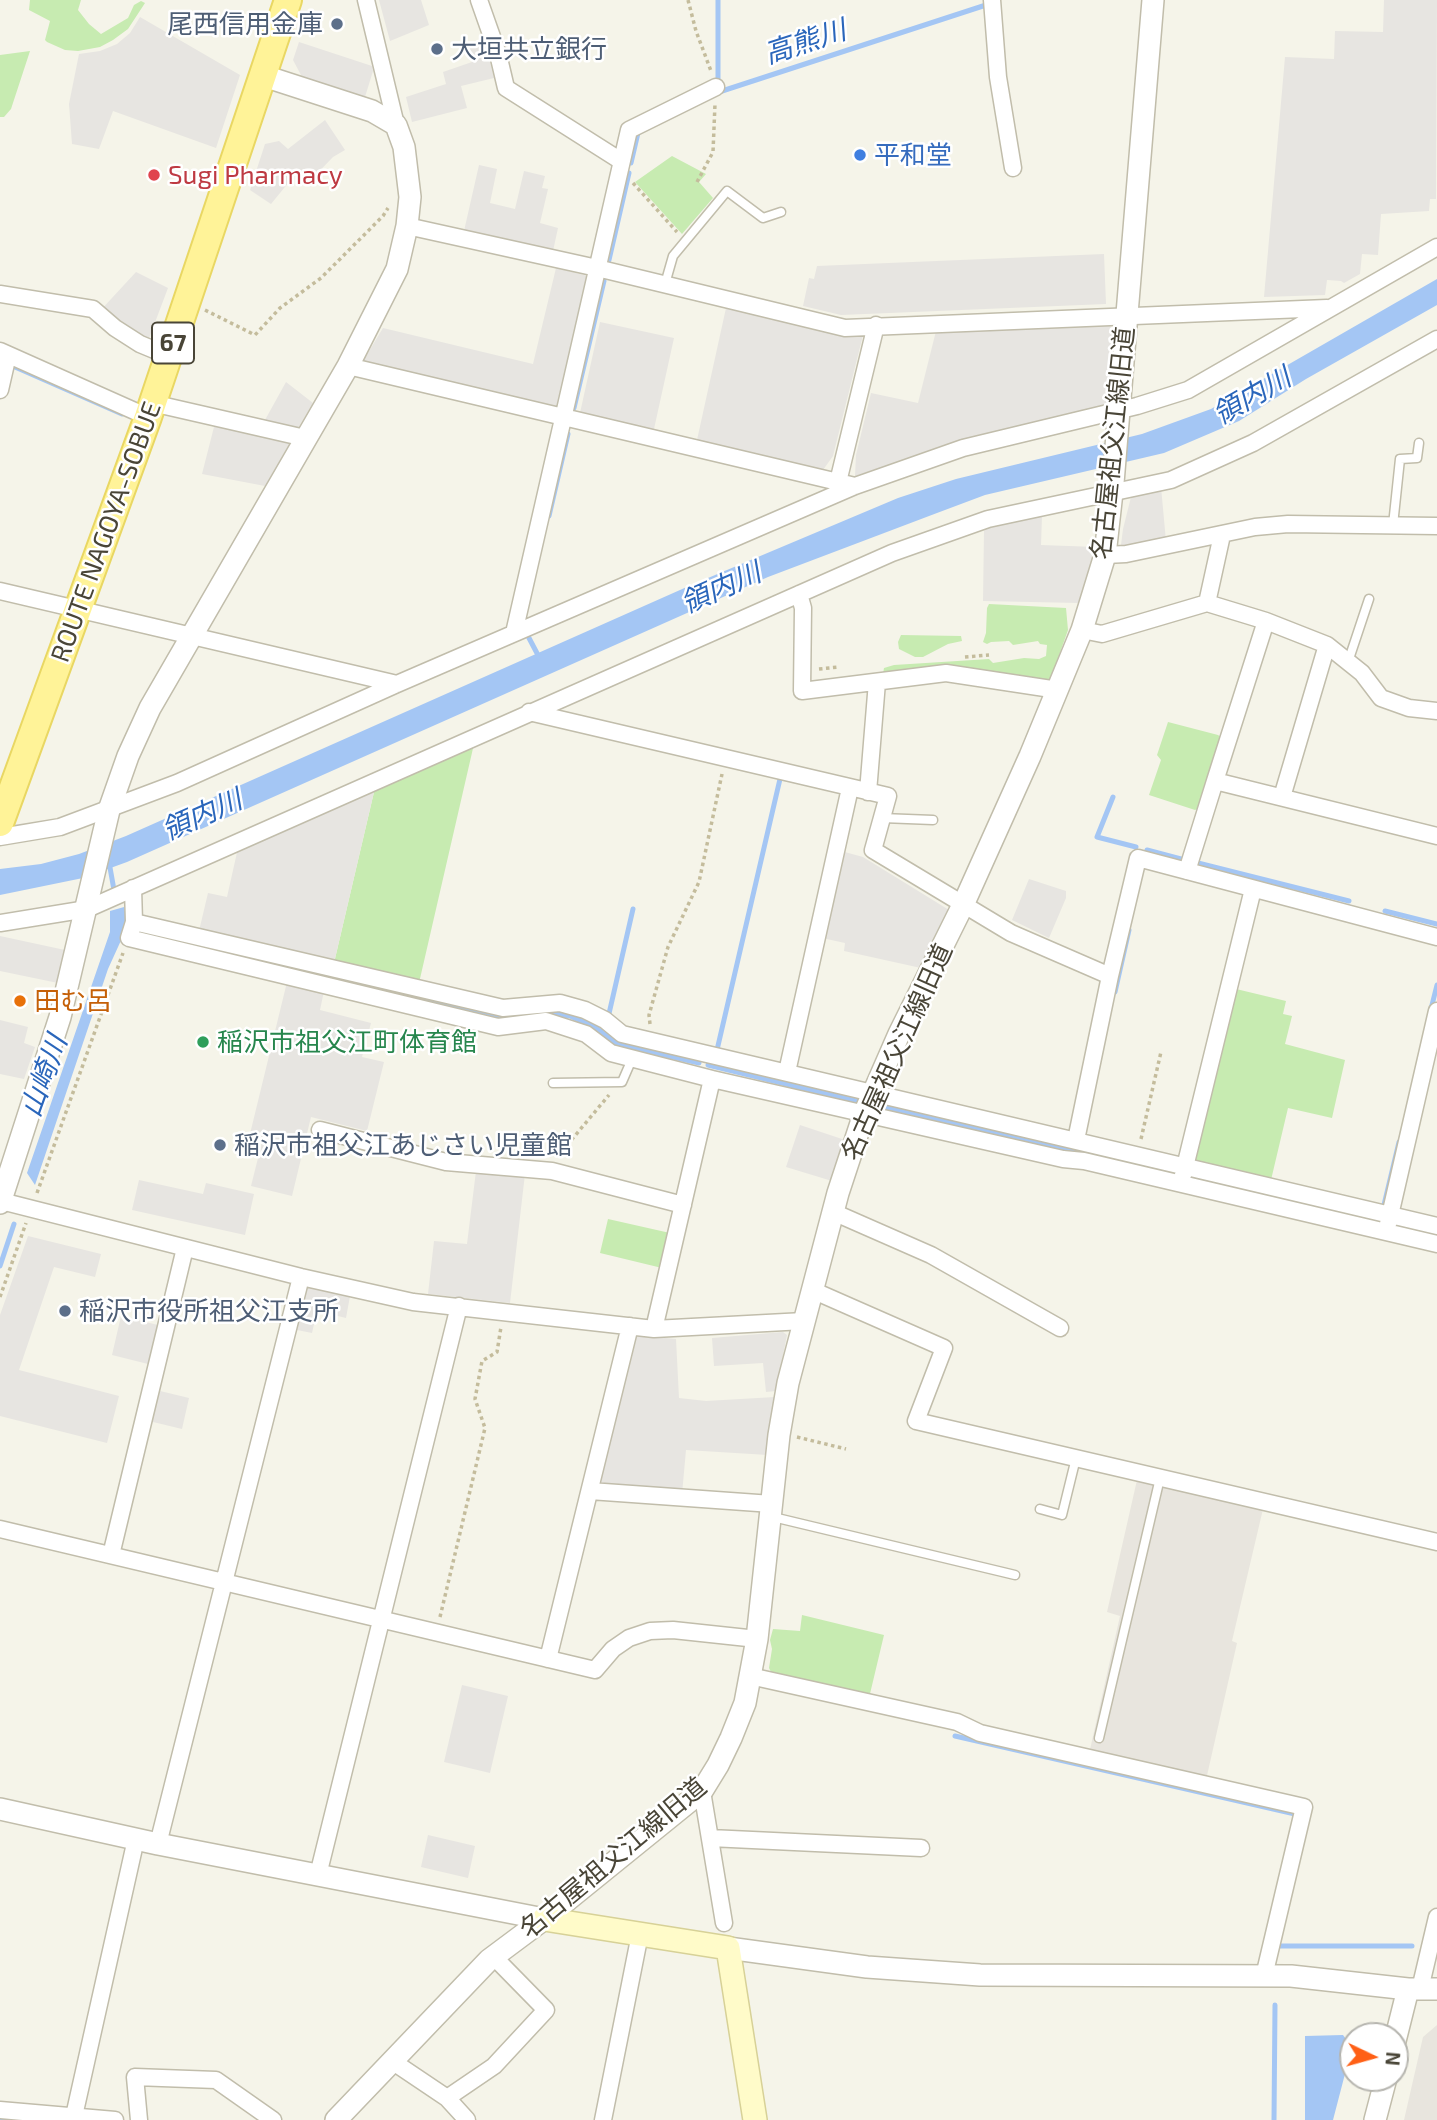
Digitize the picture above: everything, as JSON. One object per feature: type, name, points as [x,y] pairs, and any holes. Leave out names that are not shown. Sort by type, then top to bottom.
[{"type":"main road","name":"ROUTE NAGOYA-SOBUE","points":[[0,823],[169,356],[288,0]]},
{"type":"main road","points":[[544,1919],[727,1948],[755,2120]]},
{"type":"street","points":[[366,0],[407,168],[410,197],[407,226],[397,270],[348,366],[150,708],[128,756],[108,815],[60,1017],[0,1202],[413,1302],[654,1329],[804,1321]]},
{"type":"street","points":[[480,0],[506,88],[621,161]]},
{"type":"street","points":[[992,0],[998,77],[1013,168]]},
{"type":"street","name":"名古屋祖父江線旧道","points":[[336,2120],[494,1957],[702,1791],[718,1765],[745,1703],[757,1639],[779,1432],[788,1383],[833,1212],[864,1114],[899,1034],[962,905],[1058,690],[1082,630],[1105,555],[1113,489],[1153,0]]},
{"type":"street","points":[[264,76],[372,111],[396,125]]},
{"type":"street","points":[[514,633],[629,130],[714,88]]},
{"type":"street","points":[[407,226],[597,268],[845,328],[1328,308]]},
{"type":"street","points":[[0,837],[60,827],[108,815],[846,484],[963,448],[1119,411],[1188,390],[1437,247]]},
{"type":"street","points":[[0,294],[93,309],[140,344],[169,356]]},
{"type":"street","points":[[846,484],[876,325]]},
{"type":"street","points":[[0,923],[89,903],[133,888],[891,553],[988,519],[1113,489],[1171,480],[1253,443],[1437,339]]},
{"type":"street","points":[[0,390],[4,353],[150,410],[305,438]]},
{"type":"street","points":[[348,366],[846,484]]},
{"type":"street","points":[[1105,555],[1126,554],[1255,527],[1288,524],[1437,526]]},
{"type":"street","points":[[1207,603],[1222,535]]},
{"type":"street","points":[[0,591],[397,684]]},
{"type":"street","points":[[799,594],[803,608],[802,691],[946,673],[1058,690]]},
{"type":"street","points":[[1082,630],[1102,634],[1207,603],[1266,621],[1327,645],[1362,673],[1381,698],[1409,708],[1437,710]]},
{"type":"street","points":[[1187,871],[1266,621]]},
{"type":"street","points":[[1282,797],[1327,645]]},
{"type":"street","points":[[868,792],[877,682]]},
{"type":"street","points":[[529,712],[888,796],[873,850],[1011,933],[1110,976]]},
{"type":"street","points":[[1215,781],[1437,836]]},
{"type":"street","points":[[787,1072],[850,788]]},
{"type":"street","points":[[1076,1140],[1138,858],[1437,937]]},
{"type":"street","points":[[133,888],[134,922],[129,938],[498,1027],[547,1021],[586,1034],[611,1053],[632,1059],[1437,1244]]},
{"type":"street","points":[[1181,1184],[1253,889]]},
{"type":"street","points":[[134,922],[503,1008],[560,1003],[585,1010],[622,1034],[1437,1226]]},
{"type":"street","points":[[1386,1232],[1437,1011]]},
{"type":"street","points":[[654,1329],[712,1079]]},
{"type":"street","points":[[320,1130],[446,1161],[552,1171],[683,1205]]},
{"type":"street","points":[[833,1212],[931,1255],[1060,1328]]},
{"type":"street","points":[[111,1555],[185,1248]]},
{"type":"street","points":[[159,1844],[301,1277]]},
{"type":"street","points":[[812,1290],[944,1348],[916,1421],[1437,1542]]},
{"type":"street","points":[[318,1875],[459,1306]]},
{"type":"street","points":[[548,1659],[630,1326]]},
{"type":"street","points":[[590,1491],[771,1511]]},
{"type":"street","points":[[0,1529],[595,1670],[614,1649],[629,1638],[650,1631],[673,1630],[757,1639]]},
{"type":"street","points":[[750,1676],[957,1722],[980,1733],[1304,1807],[1264,1976]]},
{"type":"street","points":[[702,1791],[724,1923]]},
{"type":"street","points":[[0,1809],[159,1844],[544,1919]]},
{"type":"street","points":[[710,1838],[921,1848]]},
{"type":"street","points":[[74,2116],[136,1839]]},
{"type":"street","points":[[1405,2022],[1422,1989],[1437,1917]]},
{"type":"street","points":[[603,2120],[640,1934]]},
{"type":"street","points":[[727,1948],[867,1966],[980,1975],[1291,1976],[1422,1989]]},
{"type":"street","points":[[447,2098],[494,2066],[546,2010],[494,1957]]},
{"type":"street","points":[[393,2061],[447,2098],[467,2120]]},
{"type":"street","points":[[139,2120],[135,2077],[216,2080],[273,2120]]},
{"type":"street","points":[[1375,2120],[1382,2092]]},
{"type":"street","points":[[0,2110],[116,2120]]},
{"type":"lane","points":[[664,284],[673,256],[727,191],[763,218],[781,212]]},
{"type":"lane","points":[[1393,526],[1400,459],[1417,458],[1419,443]]},
{"type":"lane","points":[[1348,662],[1369,599]]},
{"type":"lane","points":[[882,818],[933,820]]},
{"type":"lane","points":[[553,1083],[622,1082],[632,1059]]},
{"type":"lane","points":[[1040,1510],[1062,1515],[1076,1458]]},
{"type":"lane","points":[[1099,1738],[1160,1478]]},
{"type":"lane","points":[[771,1511],[1015,1576]]},
{"type":"path","points":[[688,0],[716,97],[713,152],[697,182]]},
{"type":"path","points":[[632,182],[685,241]]},
{"type":"path","points":[[187,302],[256,335],[280,308],[330,269],[390,206]]},
{"type":"path","points":[[650,1041],[649,1015],[668,947],[699,882],[725,758]]},
{"type":"path","points":[[0,1297],[129,938]]},
{"type":"path","points":[[1138,1154],[1161,1052]]},
{"type":"path","points":[[552,1171],[554,1161],[620,1082]]},
{"type":"path","points":[[436,1632],[485,1428],[475,1399],[482,1361],[497,1352],[504,1312]]},
{"type":"path","points":[[779,1432],[846,1448]]},
{"type":"shaded area","points":[[379,0],[421,0],[429,25],[390,41]]},
{"type":"shaded area","points":[[1384,0],[1437,0],[1436,199],[1430,199],[1429,211],[1381,214],[1378,255],[1362,254],[1360,274],[1344,283],[1327,280],[1325,295],[1264,297],[1285,57],[1334,59],[1335,31],[1383,32]]},
{"type":"shaded area","points":[[140,17],[240,75],[216,148],[113,111],[99,149],[72,144],[69,104],[79,54],[100,51],[117,44],[130,33]]},
{"type":"shaded area","points":[[299,42],[372,66],[365,97],[302,77],[293,60]]},
{"type":"shaded area","points":[[485,43],[494,78],[461,86],[467,108],[412,122],[406,97],[446,84],[443,72],[472,62],[469,47]]},
{"type":"shaded area","points":[[325,120],[345,150],[333,157],[307,184],[298,171],[271,204],[250,190],[265,144],[279,141],[288,149]]},
{"type":"shaded area","points":[[479,165],[497,169],[490,203],[515,209],[524,171],[545,176],[542,188],[548,189],[540,223],[558,228],[553,251],[464,231]]},
{"type":"shaded area","points":[[1104,254],[1106,304],[841,315],[803,306],[809,278],[814,279],[817,266]]},
{"type":"shaded area","points":[[556,268],[588,276],[556,408],[363,361],[383,328],[533,364]]},
{"type":"shaded area","points":[[136,272],[168,288],[148,341],[99,312]]},
{"type":"shaded area","points":[[726,308],[846,336],[863,335],[833,456],[823,470],[697,440]]},
{"type":"shaded area","points":[[600,322],[674,338],[654,429],[580,413]]},
{"type":"shaded area","points":[[1108,324],[1116,332],[1108,404],[962,441],[855,476],[856,455],[871,393],[918,403],[936,331]]},
{"type":"shaded area","points":[[286,382],[313,403],[298,428],[265,420]]},
{"type":"shaded area","points":[[215,423],[288,438],[290,443],[265,486],[202,474]]},
{"type":"shaded area","points":[[1161,487],[1166,541],[1128,551],[1121,545],[1131,497]]},
{"type":"shaded area","points":[[1042,516],[1041,545],[1096,547],[1079,603],[983,601],[984,531],[988,525]]},
{"type":"shaded area","points":[[374,792],[334,963],[199,931],[208,893],[227,897],[238,848]]},
{"type":"shaded area","points":[[841,851],[863,857],[949,910],[921,968],[844,951],[845,943],[822,938]]},
{"type":"shaded area","points":[[1029,879],[1066,891],[1066,898],[1049,938],[1012,920]]},
{"type":"shaded area","points":[[0,936],[65,950],[58,983],[0,971]]},
{"type":"shaded area","points":[[287,982],[324,991],[320,1010],[371,1023],[362,1057],[384,1062],[367,1131],[311,1117],[292,1196],[251,1186],[262,1142],[249,1138]]},
{"type":"shaded area","points":[[0,1020],[28,1027],[24,1043],[35,1047],[24,1079],[0,1074]]},
{"type":"shaded area","points":[[800,1125],[845,1140],[832,1181],[786,1167]]},
{"type":"shaded area","points":[[476,1171],[525,1174],[510,1303],[428,1294],[434,1241],[467,1244]]},
{"type":"shaded area","points":[[139,1180],[203,1194],[206,1183],[254,1194],[245,1235],[132,1210]]},
{"type":"shaded area","points":[[28,1236],[101,1254],[95,1277],[54,1267],[19,1370],[119,1396],[107,1443],[0,1416],[0,1315]]},
{"type":"shaded area","points":[[302,1285],[350,1296],[346,1318],[317,1311],[312,1333],[292,1329]]},
{"type":"shaded area","points":[[121,1316],[158,1325],[148,1364],[112,1355]]},
{"type":"shaded area","points":[[783,1332],[787,1335],[776,1391],[766,1392],[763,1363],[714,1366],[712,1338]]},
{"type":"shaded area","points":[[636,1335],[676,1339],[679,1398],[706,1401],[775,1397],[768,1455],[686,1450],[682,1494],[596,1484]]},
{"type":"shaded area","points":[[156,1390],[189,1398],[182,1429],[149,1421]]},
{"type":"shaded area","points":[[1137,1480],[1263,1509],[1232,1641],[1237,1643],[1206,1780],[1089,1754],[1120,1616],[1107,1612]]},
{"type":"shaded area","points":[[462,1685],[508,1696],[490,1773],[444,1762]]},
{"type":"shaded area","points":[[428,1835],[475,1846],[468,1878],[421,1867]]},
{"type":"shaded area","points":[[1437,2025],[1437,2120],[1404,2120],[1423,2037]]},
{"type":"green space","points":[[30,0],[81,0],[78,10],[101,34],[128,18],[134,5],[141,1],[145,3],[128,29],[113,40],[100,47],[78,51],[65,50],[45,40],[50,21],[29,10]]},
{"type":"green space","points":[[30,51],[11,109],[4,117],[0,117],[0,55]]},
{"type":"green space","points":[[672,156],[706,174],[699,182],[713,198],[682,234],[635,182]]},
{"type":"green space","points":[[989,604],[1066,608],[1068,630],[1050,681],[883,674],[884,668],[894,665],[989,659],[993,663],[1046,656],[1047,645],[1038,641],[1013,645],[1009,641],[987,644],[983,642]]},
{"type":"green space","points":[[901,635],[961,636],[962,641],[948,644],[923,657],[915,657],[899,649]]},
{"type":"green space","points":[[1168,722],[1222,738],[1200,808],[1195,810],[1149,795],[1161,760],[1157,755]]},
{"type":"green space","points":[[474,744],[419,983],[334,963],[374,792]]},
{"type":"green space","points":[[1232,988],[1286,1001],[1283,1014],[1292,1016],[1285,1044],[1345,1060],[1332,1118],[1288,1108],[1271,1180],[1191,1161]]},
{"type":"green space","points":[[608,1219],[670,1233],[662,1268],[600,1253]]},
{"type":"green space","points":[[802,1615],[884,1635],[869,1698],[773,1676],[769,1668],[773,1629],[800,1631]]},
{"type":"water","name":"領内川","points":[[1437,279],[1437,305],[1306,379],[1239,421],[1164,453],[985,495],[768,577],[127,862],[83,878],[0,895],[0,869],[41,864],[79,854],[126,836],[689,586],[898,498],[956,479],[1142,434],[1211,409]]},
{"type":"water","points":[[124,907],[128,925],[108,969],[35,1185],[27,1173],[110,932],[110,911]]},
{"type":"water","points":[[1339,2035],[1340,2092],[1333,2120],[1305,2120],[1305,2036]]},
{"type":"waterway","points":[[718,0],[718,81]]},
{"type":"waterway","name":"高熊川","points":[[719,92],[986,5]]},
{"type":"waterway","name":"高熊川","points":[[631,163],[638,133],[641,131]]},
{"type":"waterway","name":"高熊川","points":[[609,260],[629,173]]},
{"type":"waterway","name":"高熊川","points":[[574,408],[604,281]]},
{"type":"waterway","points":[[15,367],[122,414]]},
{"type":"waterway","name":"高熊川","points":[[549,516],[568,434]]},
{"type":"waterway","name":"高熊川","points":[[529,638],[539,657]]},
{"type":"waterway","points":[[717,1050],[780,779]]},
{"type":"waterway","points":[[1113,797],[1097,837],[1136,847]]},
{"type":"waterway","points":[[1147,850],[1181,859]]},
{"type":"waterway","name":"山崎川","points":[[109,862],[114,890]]},
{"type":"waterway","points":[[1198,863],[1349,901]]},
{"type":"waterway","points":[[608,1018],[633,909]]},
{"type":"waterway","points":[[1385,911],[1437,924]]},
{"type":"waterway","points":[[1115,992],[1129,930]]},
{"type":"waterway","points":[[145,934],[307,971]]},
{"type":"waterway","points":[[331,977],[508,1017],[549,1013],[570,1016],[595,1027],[617,1044],[699,1063]]},
{"type":"waterway","points":[[1431,1009],[1437,985]]},
{"type":"waterway","points":[[708,1065],[856,1101]]},
{"type":"waterway","points":[[882,1107],[1086,1154]]},
{"type":"waterway","points":[[1383,1209],[1399,1142]]},
{"type":"waterway","name":"山崎川","points":[[0,1266],[14,1224]]},
{"type":"waterway","points":[[1393,1226],[1437,1236]]},
{"type":"waterway","points":[[955,1736],[1295,1814]]},
{"type":"waterway","points":[[1278,1946],[1412,1946]]},
{"type":"waterway","points":[[1274,2120],[1275,2005]]},
{"type":"waterway","points":[[0,2119],[8,2119]]},
{"type":"place","name":"尾西信用金庫","points":[[337,24]]},
{"type":"place","name":"大垣共立銀行","points":[[437,49]]},
{"type":"place","name":"平和堂","points":[[860,155]]},
{"type":"place","name":"Sugi Pharmacy","points":[[154,175]]},
{"type":"place","name":"田む呂","points":[[20,1001]]},
{"type":"place","name":"稲沢市祖父江町体育館","points":[[203,1042]]},
{"type":"place","name":"稲沢市祖父江あじさい児童館","points":[[220,1145]]},
{"type":"place","name":"稲沢市役所祖父江支所","points":[[65,1311]]}]
